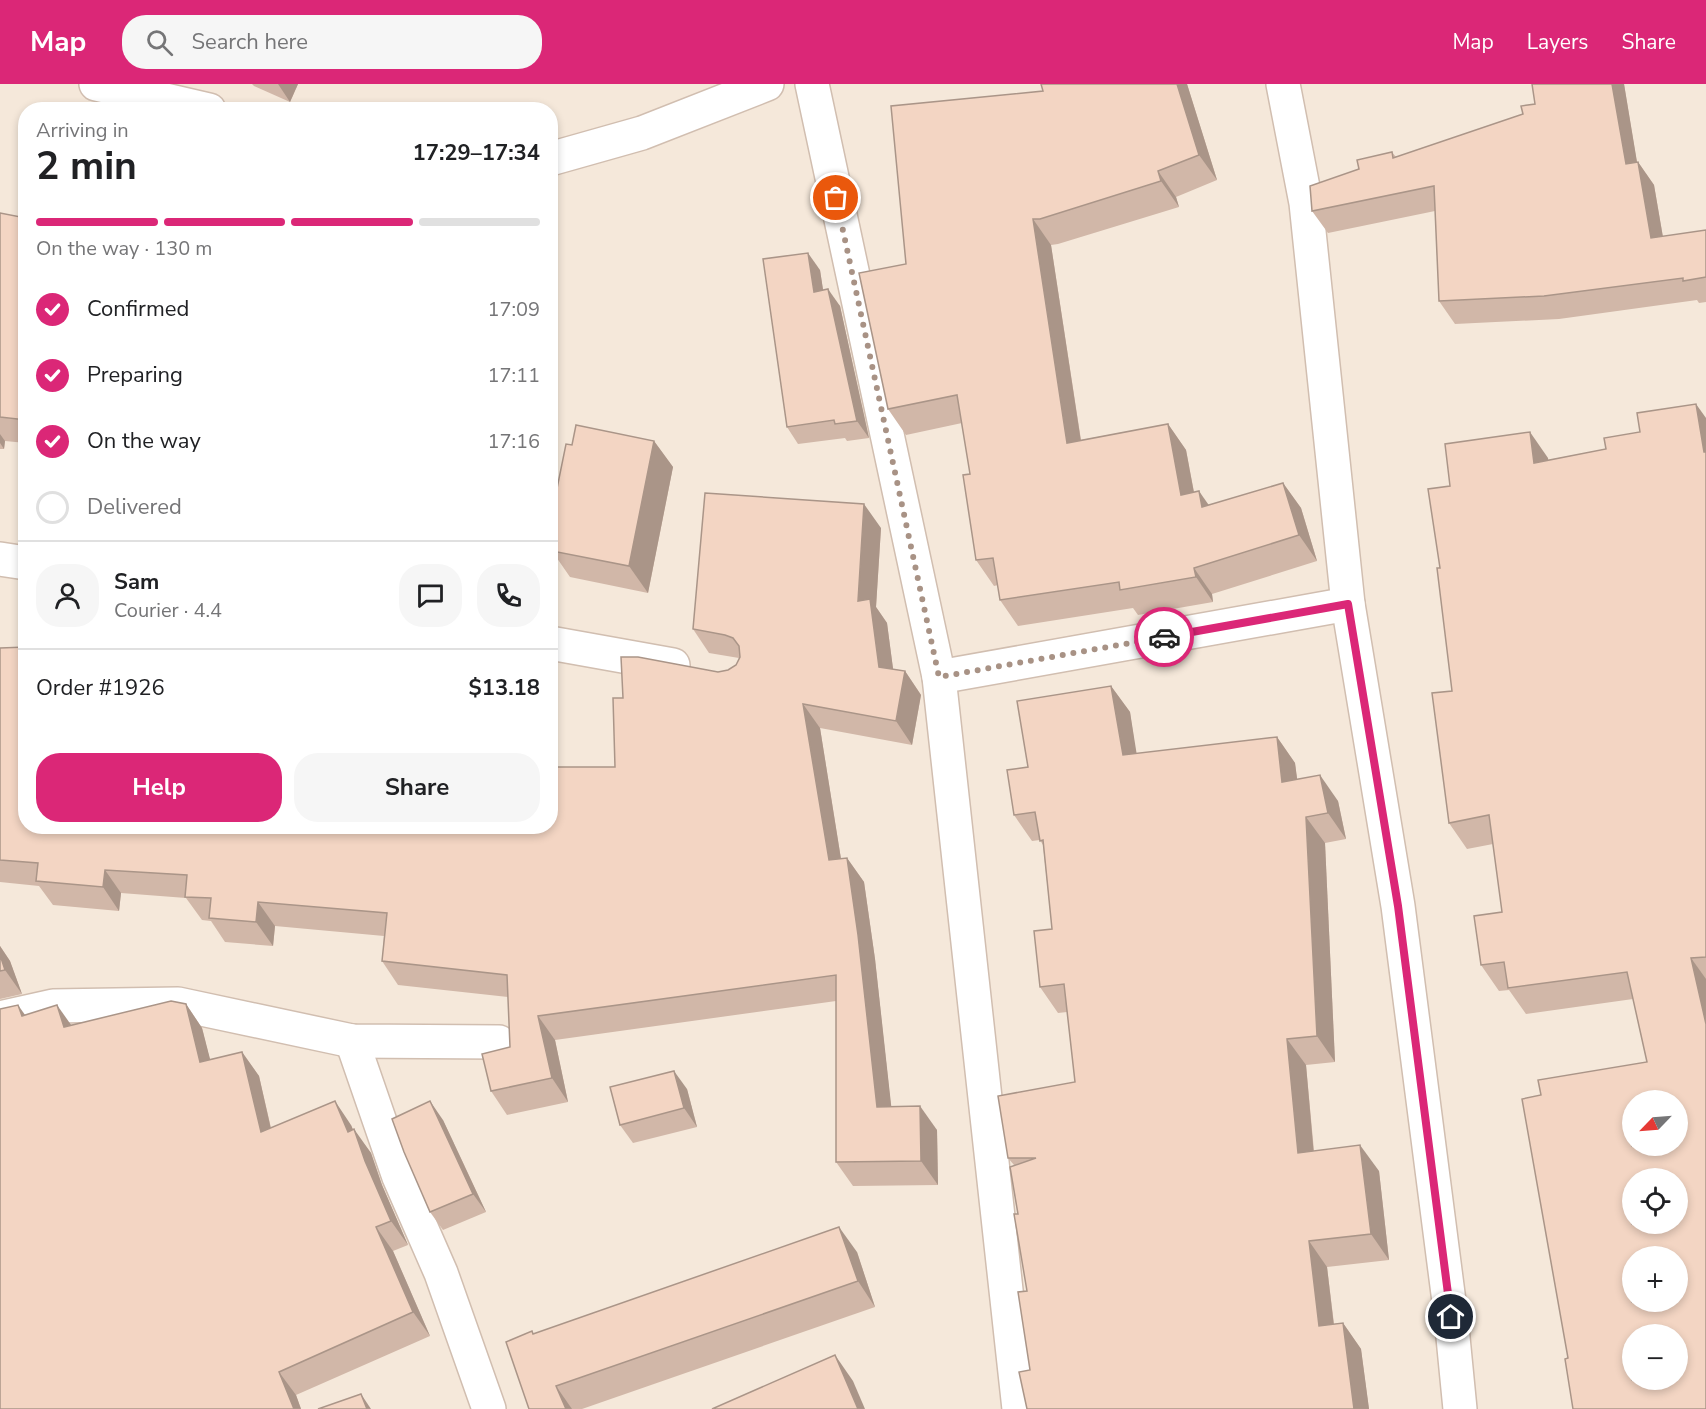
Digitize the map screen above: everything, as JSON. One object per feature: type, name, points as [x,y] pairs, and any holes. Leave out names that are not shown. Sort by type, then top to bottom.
[{"type":"street","points":[[96,84],[174,102]]},
{"type":"street","points":[[558,157],[642,133],[767,84]]},
{"type":"street","points":[[812,84],[939,677],[1019,1409]]},
{"type":"street","points":[[1283,84],[1306,203],[1348,604],[1398,906],[1461,1409]]},
{"type":"street","points":[[0,559],[18,562]]},
{"type":"street","points":[[939,677],[1348,604]]},
{"type":"street","points":[[558,644],[703,671]]},
{"type":"street","points":[[0,1018],[53,1006],[178,1004],[352,1041],[499,1042]]},
{"type":"street","points":[[352,1041],[399,1177],[441,1273],[489,1409]]},
{"type":"shaded area","points":[[0,84],[1706,84],[1706,1409],[0,1409]]},
{"type":"building","points":[[1041,84],[1177,84],[1199,155],[1158,171],[1161,181],[1040,219],[1033,219],[1067,443],[1168,424],[1181,495],[1199,491],[1202,507],[1283,483],[1299,535],[1194,568],[1196,577],[1120,590],[1119,582],[1000,600],[993,558],[976,560],[963,475],[970,474],[957,395],[888,409],[859,273],[906,264],[891,106],[1043,91]]},
{"type":"building","points":[[1532,84],[1612,84],[1626,164],[1638,162],[1651,238],[1706,230],[1706,277],[1544,296],[1439,301],[1434,186],[1312,211],[1310,186],[1359,169],[1357,160],[1392,152],[1393,158],[1523,114],[1521,106],[1535,104]]},
{"type":"building","points":[[0,213],[18,216],[18,419],[0,417]]},
{"type":"building","points":[[808,253],[814,292],[828,289],[857,421],[835,424],[834,420],[787,427],[763,259]]},
{"type":"building","points":[[1696,404],[1704,452],[1706,452],[1706,957],[1691,958],[1706,1024],[1706,1409],[1573,1409],[1565,1359],[1568,1358],[1522,1099],[1541,1095],[1538,1080],[1647,1062],[1627,972],[1508,988],[1504,962],[1481,965],[1474,916],[1502,912],[1489,815],[1449,823],[1432,693],[1452,691],[1437,568],[1440,568],[1428,489],[1450,486],[1445,444],[1530,432],[1534,463],[1606,449],[1604,438],[1640,432],[1637,413]]},
{"type":"building","points":[[576,425],[654,441],[629,566],[558,552],[558,484],[566,444],[572,445]]},
{"type":"building","points":[[705,493],[864,504],[858,601],[870,599],[879,667],[905,671],[896,721],[803,704],[829,860],[847,858],[877,1107],[920,1106],[921,1161],[836,1162],[836,975],[538,1016],[552,1078],[491,1091],[482,1054],[510,1047],[507,975],[382,961],[387,913],[258,902],[256,922],[209,918],[211,898],[185,897],[187,875],[105,870],[103,887],[36,881],[38,863],[0,860],[0,648],[18,647],[18,834],[558,834],[558,767],[615,767],[613,698],[623,698],[621,657],[638,657],[718,672],[736,665],[740,657],[739,646],[733,638],[693,629]]},
{"type":"building","points":[[1111,686],[1123,755],[1277,737],[1282,782],[1320,775],[1328,813],[1306,817],[1317,1036],[1287,1039],[1298,1153],[1360,1145],[1371,1234],[1309,1241],[1319,1326],[1343,1323],[1354,1409],[1027,1409],[1019,1372],[1030,1370],[1018,1292],[1027,1291],[1014,1214],[1018,1214],[1010,1167],[1036,1158],[1008,1158],[998,1096],[1075,1082],[1064,984],[1040,987],[1034,931],[1052,929],[1043,840],[1040,841],[1035,812],[1014,815],[1007,770],[1028,767],[1017,701]]},
{"type":"building","points":[[0,955],[5,970],[0,971]]},
{"type":"building","points":[[171,1001],[186,1004],[200,1062],[242,1052],[261,1132],[335,1101],[348,1132],[354,1129],[391,1221],[376,1227],[413,1312],[279,1372],[294,1409],[0,1409],[0,1009],[18,1005],[22,1016],[57,1005],[64,1027]]},
{"type":"building","points":[[674,1071],[684,1108],[620,1125],[610,1087]]},
{"type":"building","points":[[430,1101],[473,1194],[430,1212],[392,1119]]},
{"type":"building","points":[[839,1227],[858,1281],[556,1386],[566,1409],[529,1409],[506,1342],[532,1331],[533,1334]]},
{"type":"building","points":[[835,1355],[858,1409],[712,1409]]},
{"type":"building","points":[[361,1394],[367,1409],[318,1409]]},
{"type":"way so far","points":[[836,198],[939,677],[1164,637]]},
{"type":"route","points":[[1164,637],[1348,604],[1398,906],[1451,1317]]}]
